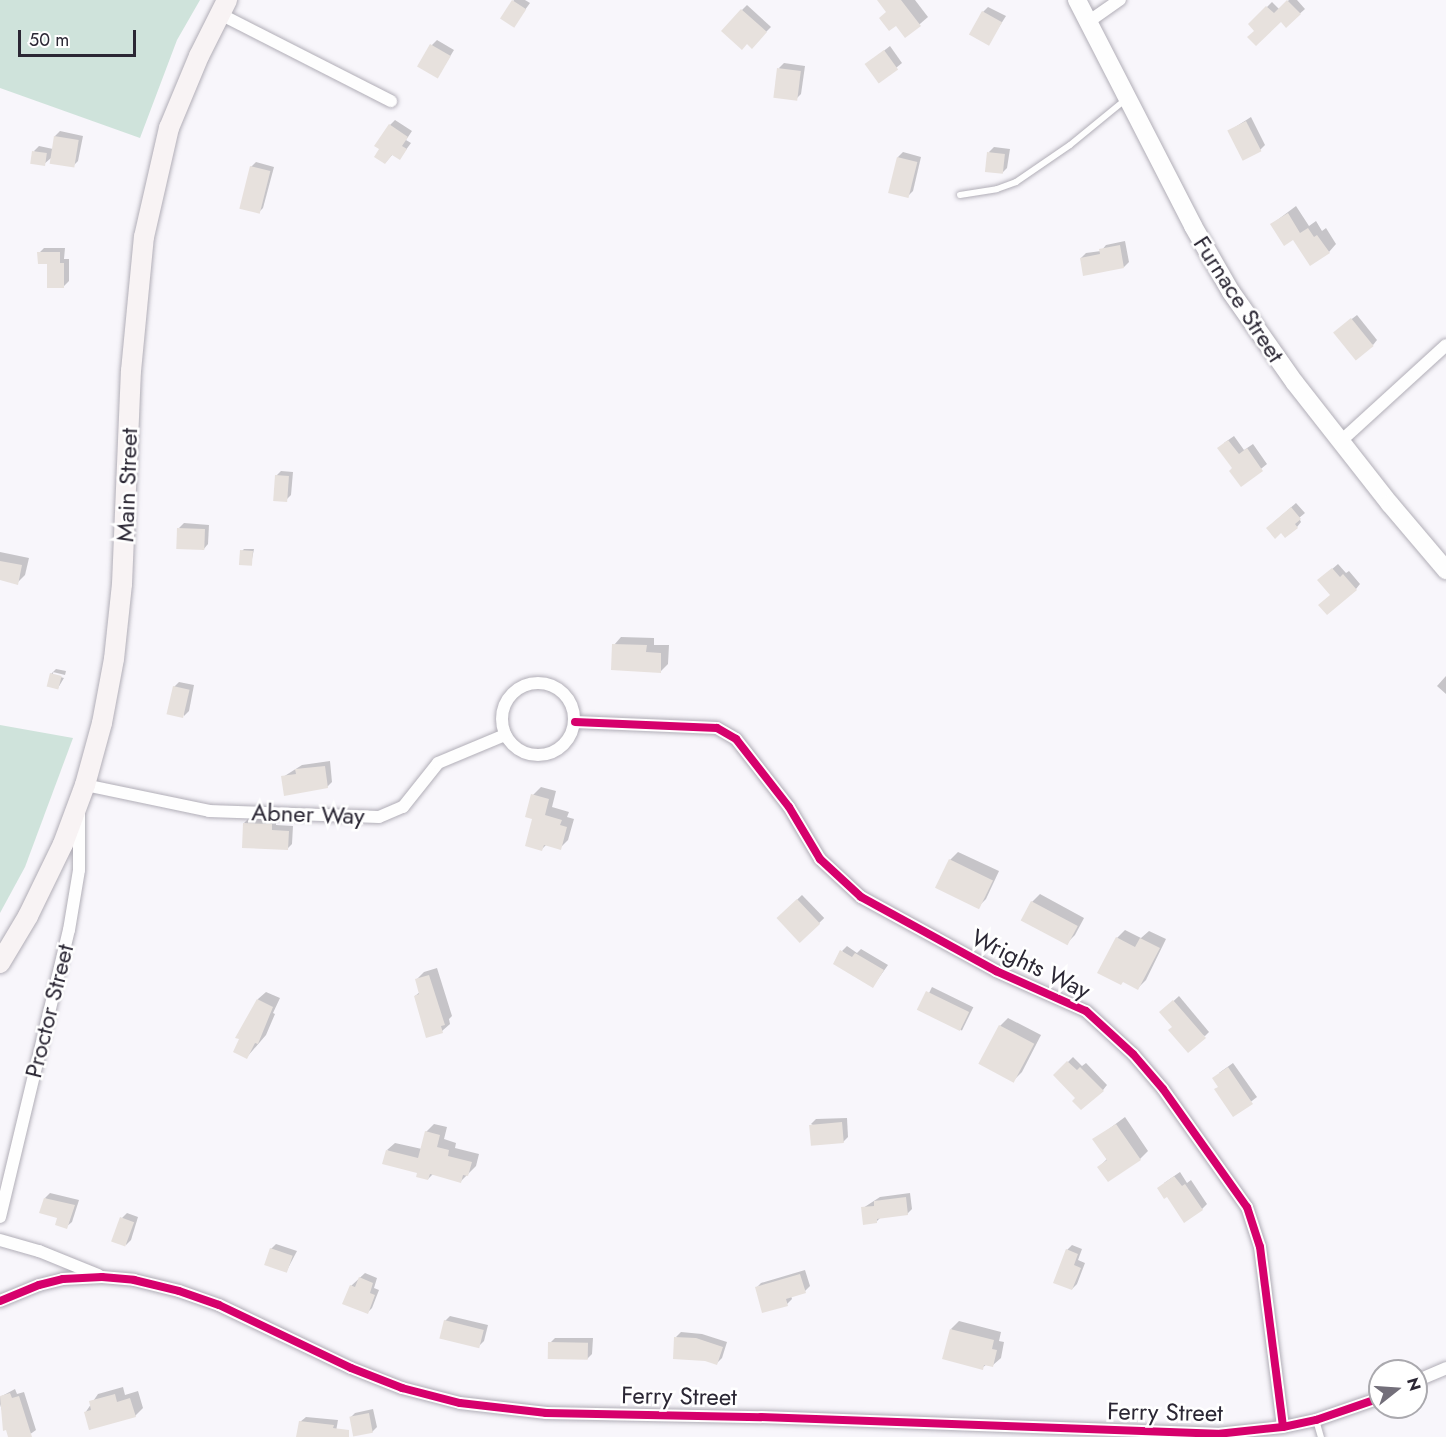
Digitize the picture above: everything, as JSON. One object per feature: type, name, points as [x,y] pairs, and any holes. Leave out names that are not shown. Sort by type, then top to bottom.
[{"type":"main road","name":"Furnace Street","points":[[1077,0],[1192,226],[1231,292],[1273,354],[1446,570]]},
{"type":"main road","name":"Main Street","points":[[0,963],[40,892],[82,794],[102,723],[119,622],[125,547],[132,359],[144,237],[169,128],[183,91],[224,7]]},
{"type":"street","points":[[1088,22],[1120,0]]},
{"type":"street","points":[[224,7],[391,101]]},
{"type":"street","points":[[1341,441],[1446,345]]},
{"type":"street","points":[[532,683],[550,685],[566,695],[574,712],[575,722],[573,731],[562,747],[545,755],[526,754],[505,735],[502,716],[508,698],[515,691],[532,683]]},
{"type":"street","name":"Wrights Way","points":[[575,722],[717,728],[736,739],[789,807],[820,859],[861,897],[996,971],[1086,1011],[1133,1054],[1163,1089],[1247,1207],[1260,1247],[1273,1328],[1283,1427]]},
{"type":"street","name":"Abner Way","points":[[82,794],[209,811],[379,817],[403,807],[438,763],[505,735]]},
{"type":"street","name":"Proctor Street","points":[[0,1217],[71,920],[79,870],[82,794]]},
{"type":"street","name":"Ferry Street","points":[[0,1240],[39,1251],[102,1277]]},
{"type":"street","name":"Ferry Street","points":[[0,1301],[39,1285],[63,1280],[102,1277],[134,1280],[199,1297],[262,1324],[373,1378],[431,1396],[489,1407],[581,1414],[761,1417],[1186,1434],[1283,1427],[1316,1420],[1368,1402]]},
{"type":"street","points":[[1428,1376],[1446,1368]]},
{"type":"lane","points":[[960,195],[997,189],[1016,182],[1070,145],[1128,98]]},
{"type":"lane","points":[[1316,1420],[1321,1437]]},
{"type":"green space","points":[[0,0],[200,0],[177,40],[140,138],[0,88]]},
{"type":"green space","points":[[0,725],[73,738],[25,867],[0,913]]},
{"type":"building","points":[[512,0],[526,9],[514,28],[500,18]]},
{"type":"building","points":[[877,0],[901,0],[921,26],[905,38],[896,26],[889,31],[879,18],[886,12]]},
{"type":"building","points":[[1287,0],[1301,14],[1286,28],[1281,22],[1256,46],[1247,37],[1254,31],[1248,24],[1266,6],[1274,13]]},
{"type":"building","points":[[741,9],[767,32],[752,49],[747,44],[742,50],[721,31]]},
{"type":"building","points":[[982,11],[1002,22],[989,46],[969,35]]},
{"type":"building","points":[[430,44],[451,56],[438,79],[417,67]]},
{"type":"building","points":[[884,50],[898,69],[879,84],[865,64]]},
{"type":"building","points":[[777,68],[801,71],[797,101],[773,98]]},
{"type":"building","points":[[1246,121],[1261,151],[1243,161],[1227,131]]},
{"type":"building","points":[[389,124],[408,137],[402,146],[407,149],[400,160],[392,155],[385,164],[374,157],[379,149],[374,146]]},
{"type":"building","points":[[54,136],[79,140],[74,168],[50,164]]},
{"type":"building","points":[[32,151],[47,153],[45,166],[30,164]]},
{"type":"building","points":[[987,152],[1005,154],[1003,174],[985,172]]},
{"type":"building","points":[[897,157],[917,162],[908,198],[888,193]]},
{"type":"building","points":[[250,166],[270,171],[260,214],[239,209]]},
{"type":"building","points":[[1288,213],[1300,233],[1308,228],[1314,237],[1317,235],[1330,253],[1310,266],[1293,240],[1284,246],[1270,224]]},
{"type":"building","points":[[1120,245],[1124,268],[1083,276],[1080,258],[1100,254],[1099,249]]},
{"type":"building","points":[[37,252],[60,252],[60,263],[64,263],[64,288],[47,288],[47,264],[38,264]]},
{"type":"building","points":[[1351,318],[1374,346],[1356,360],[1333,332]]},
{"type":"building","points":[[1228,440],[1239,454],[1247,448],[1263,471],[1241,487],[1229,471],[1232,468],[1217,448]]},
{"type":"building","points":[[275,475],[289,476],[287,502],[273,501]]},
{"type":"building","points":[[1291,507],[1301,519],[1295,524],[1298,528],[1285,538],[1281,533],[1275,539],[1266,528]]},
{"type":"building","points":[[177,528],[205,529],[204,550],[176,549]]},
{"type":"building","points":[[240,550],[253,551],[252,566],[239,565]]},
{"type":"building","points":[[0,561],[22,565],[18,585],[0,580]]},
{"type":"building","points":[[1332,568],[1340,577],[1343,574],[1357,590],[1327,615],[1318,605],[1330,595],[1317,580]]},
{"type":"building","points":[[612,644],[647,645],[646,652],[661,653],[661,673],[611,670]]},
{"type":"building","points":[[50,673],[62,676],[58,689],[47,687]]},
{"type":"building","points":[[173,686],[190,690],[183,718],[166,714]]},
{"type":"building","points":[[325,766],[328,788],[284,796],[281,776],[296,774],[295,769]]},
{"type":"building","points":[[531,794],[549,799],[545,815],[562,820],[560,825],[567,827],[561,850],[544,845],[542,851],[525,846],[532,819],[525,817]]},
{"type":"building","points":[[243,823],[272,824],[272,830],[289,831],[288,850],[242,848]]},
{"type":"building","points":[[949,859],[993,880],[979,909],[935,888]]},
{"type":"building","points":[[797,899],[820,924],[800,943],[777,918]]},
{"type":"building","points":[[1031,901],[1078,926],[1067,945],[1021,920]]},
{"type":"building","points":[[1116,937],[1135,947],[1140,938],[1160,948],[1138,990],[1123,982],[1121,985],[1097,973]]},
{"type":"building","points":[[840,950],[852,957],[855,953],[884,970],[873,988],[833,964]]},
{"type":"building","points":[[429,975],[445,1025],[441,1026],[443,1033],[426,1038],[414,996],[419,994],[415,979]]},
{"type":"building","points":[[926,991],[969,1012],[960,1031],[917,1010]]},
{"type":"building","points":[[257,999],[273,1007],[258,1044],[255,1043],[247,1059],[233,1052],[239,1039],[235,1038]]},
{"type":"building","points":[[1173,1000],[1206,1038],[1188,1053],[1168,1030],[1172,1027],[1159,1012]]},
{"type":"building","points":[[999,1025],[1034,1044],[1014,1083],[978,1064]]},
{"type":"building","points":[[1067,1061],[1077,1070],[1080,1067],[1104,1091],[1081,1110],[1072,1101],[1075,1098],[1053,1075]]},
{"type":"building","points":[[1228,1067],[1253,1104],[1233,1117],[1214,1089],[1218,1087],[1212,1078]]},
{"type":"building","points":[[842,1122],[844,1143],[811,1146],[809,1125]]},
{"type":"building","points":[[1116,1124],[1141,1160],[1108,1182],[1097,1167],[1107,1160],[1092,1139]]},
{"type":"building","points":[[425,1131],[440,1135],[437,1147],[449,1150],[448,1156],[472,1162],[468,1176],[463,1175],[461,1183],[430,1174],[428,1180],[416,1177],[417,1173],[382,1164],[386,1150],[418,1158]]},
{"type":"building","points":[[1174,1176],[1182,1186],[1185,1184],[1203,1210],[1184,1223],[1167,1197],[1164,1199],[1157,1188]]},
{"type":"building","points":[[906,1197],[908,1215],[877,1219],[877,1223],[863,1225],[861,1207],[874,1206],[874,1201]]},
{"type":"building","points":[[44,1198],[75,1205],[67,1229],[55,1225],[57,1218],[39,1213]]},
{"type":"building","points":[[120,1217],[134,1222],[125,1247],[111,1241]]},
{"type":"building","points":[[270,1248],[293,1256],[287,1273],[264,1265]]},
{"type":"building","points":[[1066,1249],[1078,1254],[1074,1265],[1081,1268],[1072,1290],[1053,1283]]},
{"type":"building","points":[[800,1274],[806,1293],[786,1299],[788,1306],[762,1313],[755,1287]]},
{"type":"building","points":[[359,1277],[373,1283],[370,1293],[375,1295],[368,1314],[342,1304],[350,1285],[355,1287]]},
{"type":"building","points":[[444,1320],[484,1330],[479,1348],[439,1338]]},
{"type":"building","points":[[950,1329],[994,1340],[992,1349],[997,1350],[993,1367],[984,1365],[983,1370],[942,1359]]},
{"type":"building","points":[[674,1337],[696,1338],[723,1347],[717,1365],[705,1361],[673,1359]]},
{"type":"building","points":[[548,1342],[588,1343],[588,1360],[548,1359]]},
{"type":"building","points":[[10,1393],[12,1398],[19,1396],[32,1437],[8,1437],[6,1430],[3,1431],[0,1396]]},
{"type":"building","points":[[115,1394],[117,1402],[130,1398],[136,1417],[89,1430],[84,1412],[91,1410],[89,1401]]},
{"type":"building","points":[[369,1413],[373,1433],[353,1436],[349,1417]]},
{"type":"building","points":[[299,1421],[334,1425],[333,1428],[349,1430],[349,1437],[296,1437]]},
{"type":"cycle path","points":[[575,722],[717,728],[736,739],[789,807],[820,859],[861,897],[996,971],[1086,1011],[1133,1054],[1163,1089],[1247,1207],[1260,1247],[1283,1427]]},
{"type":"cycle path","points":[[0,1301],[39,1285],[63,1279],[102,1277],[134,1280],[179,1291],[219,1305],[351,1368],[402,1388],[460,1403],[546,1413],[761,1417],[1217,1434],[1283,1427],[1316,1420],[1368,1402]]}]
